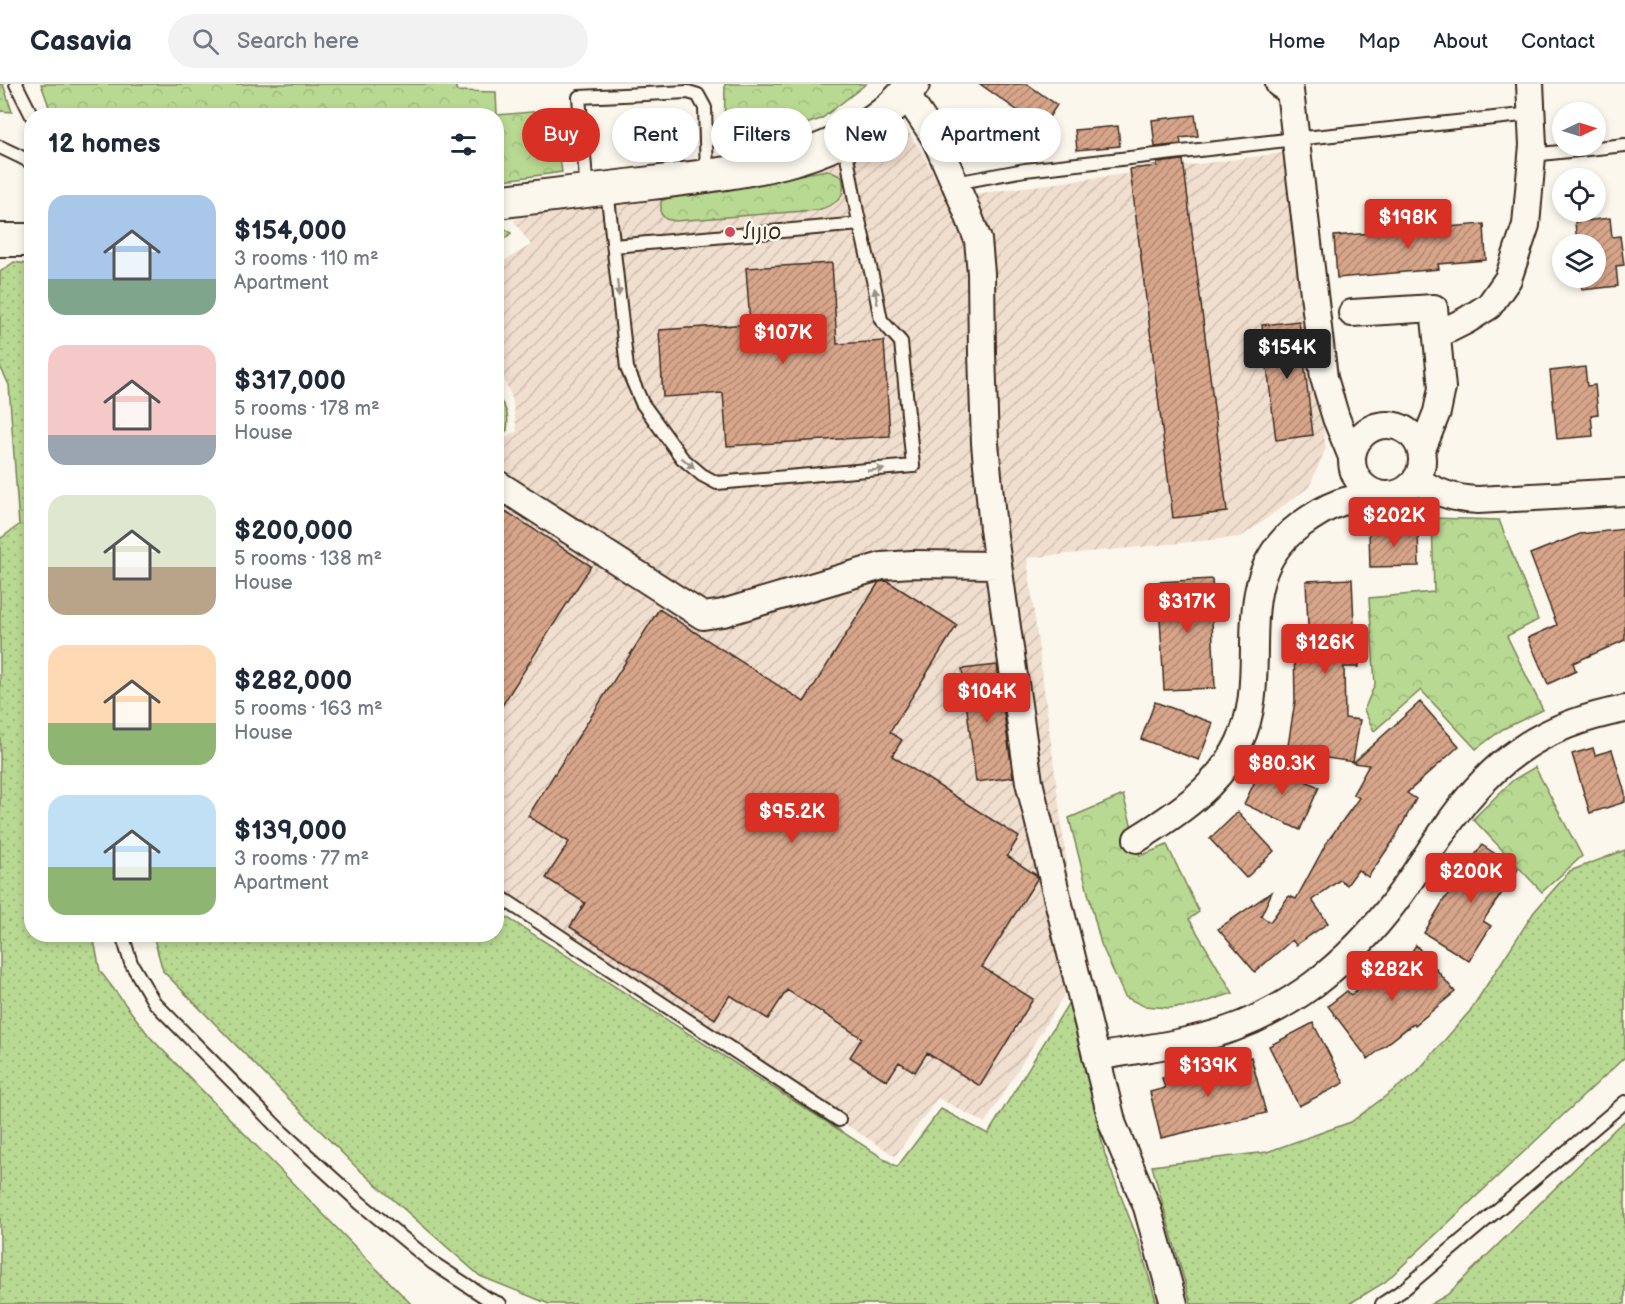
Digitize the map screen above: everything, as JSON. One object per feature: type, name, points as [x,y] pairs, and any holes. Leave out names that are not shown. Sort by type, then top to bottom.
[{"type":"street","points":[[1279,84],[1290,91],[1326,389],[1357,479],[1373,493],[1383,495]]},
{"type":"street","points":[[1437,334],[1467,320],[1489,306],[1508,279],[1526,225],[1532,155],[1530,84]]},
{"type":"street","points":[[890,108],[909,89],[935,138],[978,240],[981,273],[985,443],[993,529],[1029,782],[1113,1125],[1147,1207],[1174,1304]]},
{"type":"street","points":[[504,201],[707,176],[768,165],[824,147]]},
{"type":"street","points":[[0,240],[24,240]]},
{"type":"street","points":[[1137,839],[1171,818],[1202,793],[1230,761],[1240,741],[1248,719],[1253,693],[1255,601],[1265,568],[1277,548],[1294,529],[1337,503],[1354,498],[1395,495],[1405,491],[1416,479],[1421,469],[1421,452],[1440,404],[1442,388],[1434,308],[1352,313]]},
{"type":"street","points":[[1326,508],[1341,488],[1352,460],[1354,446],[1364,433],[1374,428],[1404,423],[1423,409],[1435,390],[1440,369]]},
{"type":"street","points":[[1326,389],[1350,416],[1368,424],[1401,428],[1417,442],[1421,452]]},
{"type":"street","points":[[1416,479],[1428,488],[1461,499],[1625,492]]},
{"type":"street","points":[[504,488],[703,616],[723,613],[882,566],[998,565]]},
{"type":"street","points":[[1096,1057],[1195,1039],[1229,1029],[1288,1001],[1337,965],[1378,923],[1450,819],[1496,768],[1520,750],[1570,723],[1625,709]]},
{"type":"lane","points":[[16,84],[28,108]]},
{"type":"lane","points":[[707,176],[705,108],[698,95],[688,92],[579,97],[597,189],[614,246],[627,368],[642,403],[682,458],[702,475],[717,483],[913,466],[901,342],[881,320],[848,162]]},
{"type":"lane","points":[[955,183],[1025,170],[1532,114]]},
{"type":"lane","points":[[1532,155],[1625,145]]},
{"type":"lane","points":[[0,147],[24,159]]},
{"type":"lane","points":[[614,246],[860,224]]},
{"type":"lane","points":[[504,899],[839,1120]]},
{"type":"lane","points":[[124,942],[131,963],[154,1002],[282,1132],[360,1203],[433,1263],[488,1299],[500,1304]]},
{"type":"lane","points":[[1382,1304],[1402,1290],[1625,1102]]},
{"type":"shaded area","points":[[908,131],[920,151],[920,162],[927,162],[935,176],[974,194],[1282,153],[1326,448],[1309,487],[1241,537],[1027,558],[1079,959],[1064,995],[985,1123],[938,1098],[895,1156],[504,905],[504,438],[517,431],[512,398],[504,379],[504,261],[531,245],[513,220],[665,188],[824,161],[908,162]]},
{"type":"green space","points":[[0,84],[3,84],[12,112],[0,111]]},
{"type":"green space","points":[[41,84],[455,84],[457,91],[496,92],[497,108],[50,108]]},
{"type":"green space","points":[[725,84],[866,84],[835,108],[824,108],[824,117],[812,122],[812,108],[725,108]]},
{"type":"green space","points":[[522,113],[522,162],[561,162],[562,172],[504,180],[504,114]]},
{"type":"green space","points":[[827,170],[842,177],[842,195],[835,202],[818,210],[675,221],[666,219],[661,214],[661,201],[671,197]]},
{"type":"green space","points":[[504,228],[511,233],[504,239]]},
{"type":"green space","points":[[14,262],[24,264],[24,942],[94,942],[100,971],[150,1037],[411,1304],[0,1304],[0,539],[19,525],[9,385],[0,366],[0,272]]},
{"type":"green space","points":[[504,406],[508,420],[507,430],[504,433]]},
{"type":"green space","points":[[1432,518],[1499,520],[1538,620],[1507,636],[1543,710],[1503,729],[1476,749],[1421,690],[1374,731],[1364,710],[1375,684],[1369,598],[1434,592]]},
{"type":"green space","points":[[1535,767],[1582,856],[1542,892],[1473,819],[1513,780]]},
{"type":"green space","points":[[1123,795],[1140,856],[1167,845],[1199,912],[1189,919],[1233,993],[1193,1006],[1169,1008],[1144,1006],[1125,997],[1101,944],[1069,818]]},
{"type":"green space","points":[[1625,850],[1625,1057],[1385,1282],[1349,1304],[1191,1304],[1152,1166],[1267,1152],[1351,1122],[1415,1074],[1470,1011],[1534,912],[1570,871]]},
{"type":"green space","points":[[504,915],[897,1167],[941,1109],[988,1134],[1071,999],[1105,1155],[1138,1240],[1157,1304],[549,1304],[480,1276],[355,1166],[163,971],[155,942],[504,942]]},
{"type":"green space","points":[[1625,1121],[1625,1304],[1431,1304],[1447,1295]]},
{"type":"building","points":[[980,84],[1027,84],[1057,105],[1055,108],[1014,108]]},
{"type":"building","points":[[1195,115],[1198,136],[1180,138],[1181,144],[1155,147],[1152,120]]},
{"type":"building","points":[[1118,126],[1120,146],[1077,150],[1075,130]]},
{"type":"building","points":[[1183,160],[1227,512],[1173,518],[1130,169]]},
{"type":"building","points":[[1606,218],[1610,218],[1612,237],[1620,236],[1624,265],[1616,266],[1618,286],[1606,287],[1606,234],[1576,234],[1575,222],[1606,222]]},
{"type":"building","points":[[1484,224],[1486,260],[1438,264],[1439,269],[1337,278],[1334,236]]},
{"type":"building","points":[[832,263],[837,344],[884,341],[890,436],[727,446],[723,393],[663,397],[659,330],[750,324],[746,268]]},
{"type":"building","points":[[1299,321],[1313,435],[1276,440],[1262,325]]},
{"type":"building","points":[[1585,367],[1587,386],[1595,385],[1598,414],[1591,415],[1593,436],[1557,439],[1550,371]]},
{"type":"building","points":[[504,510],[591,566],[504,702]]},
{"type":"building","points":[[1418,529],[1419,566],[1370,567],[1369,531]]},
{"type":"building","points":[[1625,529],[1625,640],[1573,663],[1576,671],[1548,684],[1528,638],[1557,625],[1530,554],[1580,534]]},
{"type":"building","points":[[1212,579],[1215,619],[1212,620],[1215,688],[1164,690],[1158,582]]},
{"type":"building","points":[[1352,579],[1355,646],[1359,646],[1359,667],[1344,667],[1345,718],[1360,720],[1353,762],[1287,752],[1295,701],[1294,647],[1309,647],[1306,581]]},
{"type":"building","points":[[887,581],[957,625],[890,732],[902,740],[892,756],[1019,837],[1007,856],[1036,875],[1037,879],[982,967],[1033,999],[980,1086],[927,1053],[915,1072],[899,1062],[887,1081],[850,1057],[862,1038],[787,990],[768,1019],[730,995],[715,1019],[570,927],[585,903],[546,878],[569,842],[528,816],[659,609],[804,702],[879,582]]},
{"type":"building","points":[[997,665],[1013,777],[976,782],[962,669]]},
{"type":"building","points":[[1155,702],[1213,723],[1199,760],[1141,739]]},
{"type":"building","points":[[1420,702],[1459,746],[1407,793],[1416,799],[1393,841],[1368,877],[1358,870],[1347,885],[1340,880],[1312,900],[1328,923],[1296,945],[1292,940],[1255,972],[1218,929],[1272,892],[1261,916],[1270,922],[1289,896],[1296,899],[1327,842],[1359,798],[1353,794],[1369,765],[1353,763]]},
{"type":"building","points":[[1593,748],[1595,755],[1612,750],[1625,793],[1625,802],[1590,813],[1572,754]]},
{"type":"building","points":[[1271,765],[1319,787],[1300,830],[1244,804],[1261,769],[1268,772]]},
{"type":"building","points":[[1238,812],[1274,851],[1246,878],[1210,839]]},
{"type":"building","points":[[1482,845],[1518,869],[1483,921],[1491,926],[1469,961],[1424,933]]},
{"type":"building","points":[[1416,945],[1455,992],[1368,1059],[1328,1006],[1347,991],[1351,995],[1399,955],[1405,962]]},
{"type":"building","points":[[1313,1023],[1344,1083],[1299,1106],[1269,1046]]},
{"type":"building","points":[[1251,1057],[1266,1113],[1161,1138],[1150,1092],[1165,1088],[1162,1078],[1200,1069],[1200,1071]]},
{"type":"place","name":"סונול","points":[[730,232]]}]
